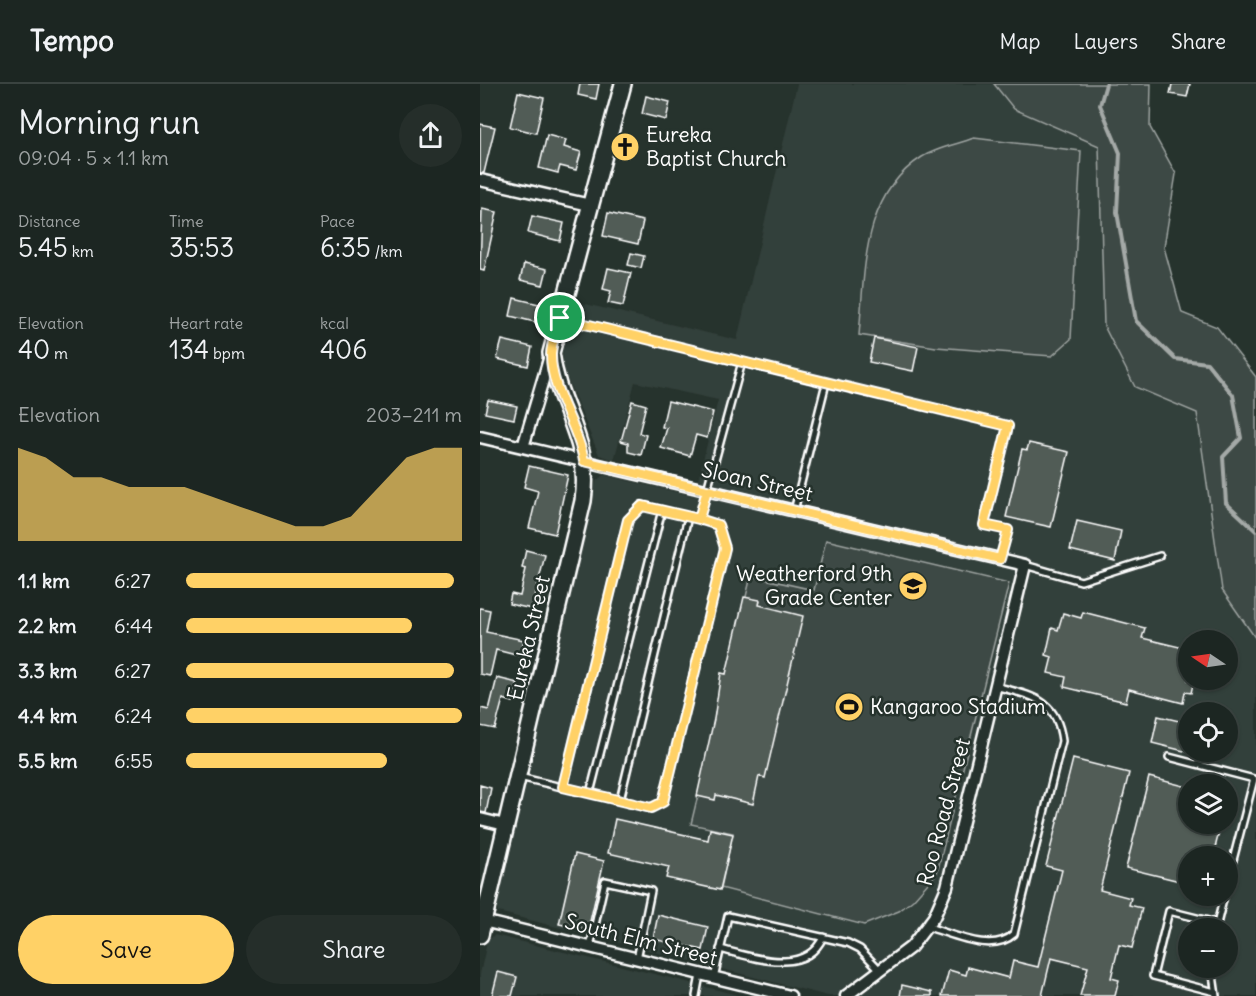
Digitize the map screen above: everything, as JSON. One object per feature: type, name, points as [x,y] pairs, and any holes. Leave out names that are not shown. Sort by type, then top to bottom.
[{"type":"street","name":"Eureka Street","points":[[523,447],[551,353],[623,84]]},
{"type":"street","points":[[480,180],[590,205]]},
{"type":"street","name":"Eureka Street","points":[[482,928],[584,501],[587,470],[581,441],[554,378],[551,353]]},
{"type":"street","name":"Sloan Street","points":[[480,436],[1025,565]]},
{"type":"street","name":"Roo Road Street","points":[[846,996],[911,947],[927,926],[947,887],[1025,565]]},
{"type":"street","points":[[480,819],[505,825]]},
{"type":"street","name":"South Elm Street","points":[[482,928],[590,947],[714,978],[756,992],[790,996]]},
{"type":"lane","points":[[560,318],[1008,426],[984,525],[1008,530],[1000,559]]},
{"type":"lane","points":[[699,519],[742,362]]},
{"type":"lane","points":[[794,511],[826,383]]},
{"type":"lane","points":[[517,776],[563,787],[620,800],[651,808],[663,802],[725,548],[718,525],[642,506],[628,520],[563,787]]},
{"type":"lane","points":[[590,793],[662,510]]},
{"type":"lane","points":[[620,800],[688,517]]},
{"type":"lane","points":[[1025,565],[1081,581],[1160,556]]},
{"type":"lane","points":[[927,926],[992,944],[1006,941],[1014,934],[1062,741],[1061,727],[1047,705],[1036,697],[995,687]]},
{"type":"lane","points":[[1169,757],[1254,779],[1237,846]]},
{"type":"lane","points":[[590,947],[605,881],[651,891],[637,959]]},
{"type":"lane","points":[[1191,918],[1169,911],[1153,976],[1216,994],[1214,978]]},
{"type":"lane","points":[[714,978],[728,916],[848,943],[860,949],[880,970]]},
{"type":"lane","points":[[720,950],[758,959],[796,960],[812,954],[823,937]]},
{"type":"lane","points":[[696,996],[700,975]]},
{"type":"shaded area","name":"Weatherford 9th Grade Center","points":[[797,84],[994,84],[1014,109],[1099,146],[1175,358],[1256,532],[1256,996],[828,996],[498,912],[496,906],[596,481],[604,475],[694,496],[718,400],[635,382],[614,460],[599,455],[564,371],[562,355],[573,301],[737,340]]},
{"type":"shaded area","points":[[994,84],[1151,84],[1150,127],[1176,174],[1164,247],[1182,313],[1217,327],[1256,377],[1256,639],[1222,590],[1197,413],[1135,387],[1104,326],[1099,146],[1014,109]]},
{"type":"shaded area","points":[[974,138],[1081,151],[1071,339],[1052,356],[936,347],[859,335],[865,261],[877,214],[887,192],[902,173],[922,157]]},
{"type":"shaded area","name":"Kangaroo Stadium","points":[[826,540],[1009,583],[937,873],[913,900],[899,911],[864,925],[721,888],[733,833],[691,824],[751,576],[814,590]]},
{"type":"shaded area","points":[[494,935],[741,996],[480,996],[480,974],[487,942]]},
{"type":"building","points":[[580,84],[599,84],[596,99],[578,95]]},
{"type":"building","points":[[1172,84],[1190,84],[1187,97],[1170,94]]},
{"type":"building","points":[[518,92],[544,98],[536,133],[510,127]]},
{"type":"building","points":[[646,96],[670,102],[666,120],[642,114]]},
{"type":"building","points":[[480,124],[495,127],[484,173],[480,173]]},
{"type":"building","points":[[547,135],[566,140],[564,147],[581,152],[576,170],[560,166],[558,173],[539,168]]},
{"type":"building","points":[[482,209],[497,212],[484,271],[480,270]]},
{"type":"building","points":[[608,213],[643,221],[638,244],[603,236]]},
{"type":"building","points":[[532,216],[564,223],[560,241],[528,233]]},
{"type":"building","points":[[631,253],[644,256],[641,268],[628,265]]},
{"type":"building","points":[[524,264],[547,269],[543,285],[520,280]]},
{"type":"building","points":[[608,268],[631,273],[623,306],[608,303],[611,291],[603,289]]},
{"type":"building","points":[[514,298],[539,304],[535,322],[510,316]]},
{"type":"building","points":[[874,338],[918,347],[913,371],[869,362]]},
{"type":"building","points":[[502,340],[532,347],[528,366],[497,359]]},
{"type":"building","points":[[488,400],[517,406],[514,419],[485,413]]},
{"type":"building","points":[[632,401],[646,405],[639,433],[646,435],[641,455],[628,452],[628,443],[621,441]]},
{"type":"building","points":[[668,401],[713,412],[707,438],[696,435],[690,456],[661,448],[667,428],[662,427]]},
{"type":"building","points":[[1029,443],[1069,452],[1051,527],[1006,517],[1022,449],[1027,450]]},
{"type":"building","points":[[529,466],[568,475],[555,534],[529,528],[538,491],[524,487]]},
{"type":"building","points":[[1077,521],[1121,531],[1115,561],[1070,550]]},
{"type":"building","points":[[526,550],[545,555],[532,609],[509,604],[511,594],[520,596],[526,569],[522,568]]},
{"type":"building","points":[[744,597],[760,600],[759,605],[803,616],[765,778],[759,776],[753,804],[716,795],[715,800],[697,796],[714,719],[721,673],[726,674]]},
{"type":"building","points":[[480,608],[490,610],[486,632],[524,640],[520,656],[496,650],[490,676],[480,674]]},
{"type":"building","points":[[1083,612],[1145,628],[1142,638],[1178,647],[1178,690],[1192,690],[1191,693],[1185,692],[1183,702],[1179,702],[1129,689],[1126,702],[1064,687],[1066,677],[1048,673],[1052,657],[1046,655],[1052,628],[1058,630],[1063,613],[1081,618]]},
{"type":"building","points":[[497,678],[518,683],[513,702],[503,699],[495,729],[480,726],[480,708],[489,710]]},
{"type":"building","points":[[1158,716],[1178,721],[1178,750],[1152,743]]},
{"type":"building","points":[[1073,759],[1129,773],[1100,890],[1131,898],[1129,905],[1142,908],[1132,948],[1119,945],[1111,978],[1119,980],[1115,996],[1080,996],[1088,967],[1051,958],[1042,996],[942,996],[949,970],[966,975],[968,967],[1009,978],[1013,961],[1038,967],[1062,870],[1046,866]]},
{"type":"building","points":[[1149,777],[1178,784],[1178,834],[1218,834],[1216,846],[1178,846],[1178,881],[1126,868]]},
{"type":"building","points":[[480,785],[491,788],[486,813],[480,812]]},
{"type":"building","points":[[615,819],[708,840],[710,829],[733,834],[720,890],[666,878],[669,867],[608,853]]},
{"type":"building","points":[[575,854],[604,861],[588,930],[559,924]]},
{"type":"building","points":[[658,915],[708,927],[703,950],[653,939]]},
{"type":"building","points":[[498,972],[517,977],[512,996],[492,996]]},
{"type":"building","points":[[902,985],[932,992],[932,996],[900,996]]},
{"type":"waterway","points":[[1106,84],[1100,105],[1120,153],[1117,212],[1136,321],[1175,359],[1207,363],[1233,395],[1241,438],[1223,457],[1226,503],[1256,531]]},
{"type":"place","name":"Eureka Baptist Church","points":[[625,147]]},
{"type":"place","name":"Weatherford 9th Grade Center","points":[[913,586]]},
{"type":"place","name":"Kangaroo Stadium","points":[[849,707]]},
{"type":"route","points":[[560,318],[551,353],[554,378],[581,441],[584,461],[707,490],[699,519],[642,506],[628,520],[563,787],[651,808],[663,802],[725,548],[718,525],[699,519],[707,490],[1000,559],[1008,530],[984,525],[1008,426],[560,318]]}]
